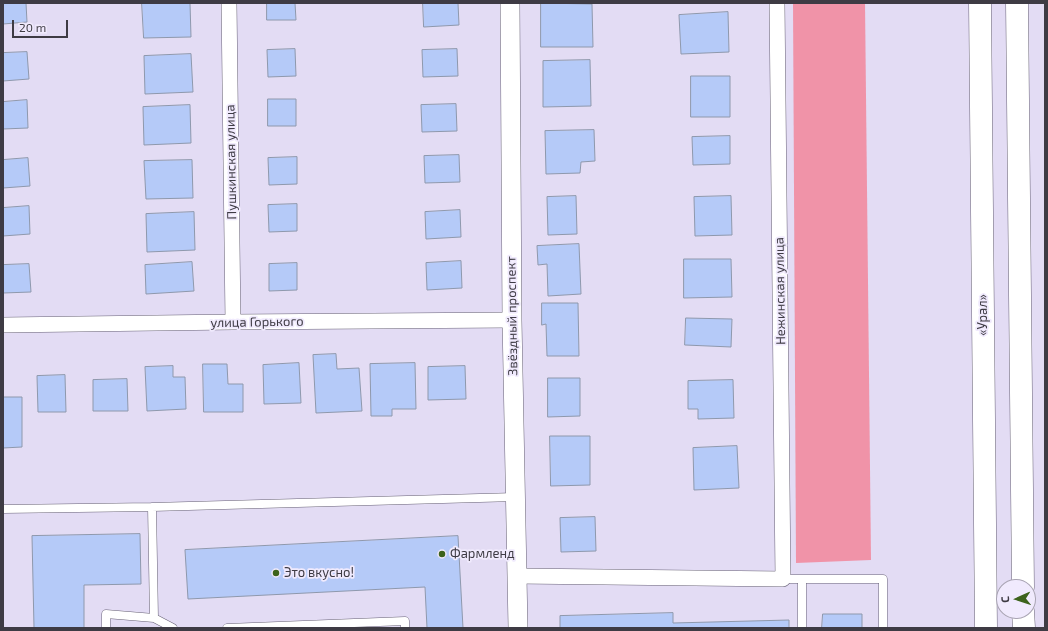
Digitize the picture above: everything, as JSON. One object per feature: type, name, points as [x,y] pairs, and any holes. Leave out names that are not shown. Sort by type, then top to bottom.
[{"type":"main road","name":"«Урал»","points":[[980,3],[986,628]]},
{"type":"main road","points":[[1017,3],[1023,579]]},
{"type":"street","name":"Пушкинская улица","points":[[229,3],[234,322]]},
{"type":"street","name":"Звёздный проспект","points":[[510,3],[512,320],[518,628]]},
{"type":"street","name":"Нежинская улица","points":[[778,3],[783,578]]},
{"type":"street","name":"улица Горького","points":[[3,325],[512,320]]},
{"type":"street","points":[[517,576],[783,578]]},
{"type":"lane","points":[[3,509],[152,507],[516,497]]},
{"type":"lane","points":[[152,507],[154,618]]},
{"type":"lane","points":[[783,578],[883,580],[883,628]]},
{"type":"lane","points":[[802,579],[802,628]]},
{"type":"lane","points":[[106,628],[106,614],[154,618],[173,628]]},
{"type":"lane","points":[[227,628],[405,621],[405,628]]},
{"type":"shaded area","points":[[793,3],[865,3],[871,560],[796,563]]},
{"type":"building","points":[[3,3],[26,3],[27,22],[3,24]]},
{"type":"building","points":[[142,3],[190,3],[191,37],[144,38]]},
{"type":"building","points":[[267,3],[295,3],[296,20],[267,20]]},
{"type":"building","points":[[423,3],[458,3],[459,25],[424,27]]},
{"type":"building","points":[[541,3],[592,4],[593,47],[541,47]]},
{"type":"building","points":[[728,12],[729,52],[681,54],[679,15]]},
{"type":"building","points":[[295,49],[296,76],[268,77],[267,50]]},
{"type":"building","points":[[457,49],[458,76],[423,77],[422,50]]},
{"type":"building","points":[[27,52],[29,79],[3,81],[3,53]]},
{"type":"building","points":[[191,54],[193,92],[145,94],[144,56]]},
{"type":"building","points":[[590,60],[591,106],[543,107],[543,61]]},
{"type":"building","points":[[691,76],[730,76],[730,117],[691,117]]},
{"type":"building","points":[[268,99],[296,99],[296,126],[268,126]]},
{"type":"building","points":[[27,100],[28,128],[3,129],[3,102]]},
{"type":"building","points":[[456,104],[457,131],[422,132],[421,105]]},
{"type":"building","points":[[190,105],[191,143],[144,145],[143,107]]},
{"type":"building","points":[[594,130],[595,161],[581,162],[580,173],[546,174],[545,131]]},
{"type":"building","points":[[730,136],[730,164],[693,165],[692,137]]},
{"type":"building","points":[[459,155],[460,182],[425,183],[424,156]]},
{"type":"building","points":[[297,157],[297,184],[269,185],[268,158]]},
{"type":"building","points":[[28,158],[30,186],[3,188],[3,160]]},
{"type":"building","points":[[192,160],[193,198],[146,199],[144,161]]},
{"type":"building","points":[[576,196],[577,234],[548,235],[547,197]]},
{"type":"building","points":[[731,196],[732,235],[695,236],[694,197]]},
{"type":"building","points":[[297,204],[297,231],[269,232],[268,205]]},
{"type":"building","points":[[29,206],[30,234],[3,236],[3,208]]},
{"type":"building","points":[[460,210],[461,237],[426,239],[425,212]]},
{"type":"building","points":[[194,212],[195,250],[147,252],[146,214]]},
{"type":"building","points":[[579,244],[581,294],[548,296],[547,264],[538,265],[537,246]]},
{"type":"building","points":[[684,259],[731,259],[732,297],[684,298]]},
{"type":"building","points":[[461,261],[462,288],[427,290],[426,263]]},
{"type":"building","points":[[192,262],[194,291],[146,294],[145,265]]},
{"type":"building","points":[[297,263],[297,290],[269,291],[269,264]]},
{"type":"building","points":[[29,264],[31,292],[3,293],[3,265]]},
{"type":"building","points":[[542,303],[578,303],[579,356],[547,356],[546,324],[542,325]]},
{"type":"building","points":[[686,318],[732,319],[731,347],[685,345]]},
{"type":"building","points":[[336,354],[337,369],[359,368],[362,411],[316,413],[313,355]]},
{"type":"building","points":[[299,363],[301,403],[264,404],[263,365]]},
{"type":"building","points":[[415,363],[416,409],[392,409],[392,416],[371,416],[370,364]]},
{"type":"building","points":[[203,364],[227,364],[228,384],[243,384],[243,412],[204,412]]},
{"type":"building","points":[[173,366],[173,377],[185,377],[186,409],[147,411],[145,367]]},
{"type":"building","points":[[465,366],[466,399],[428,400],[428,367]]},
{"type":"building","points":[[65,375],[66,412],[38,412],[37,376]]},
{"type":"building","points":[[548,378],[580,378],[580,416],[548,417]]},
{"type":"building","points":[[127,379],[128,411],[93,411],[93,380]]},
{"type":"building","points":[[733,380],[734,418],[698,419],[698,409],[688,409],[688,381]]},
{"type":"building","points":[[3,397],[22,397],[22,447],[3,448]]},
{"type":"building","points":[[550,436],[590,436],[590,485],[551,486]]},
{"type":"building","points":[[737,446],[739,488],[694,490],[693,448]]},
{"type":"building","points":[[595,517],[596,551],[561,552],[560,518]]},
{"type":"building","points":[[140,534],[141,584],[84,585],[84,628],[34,628],[32,536]]},
{"type":"building","points":[[458,536],[463,628],[427,628],[425,587],[188,599],[185,550]]},
{"type":"building","points":[[673,613],[673,623],[789,620],[789,628],[560,628],[560,616]]},
{"type":"building","points":[[823,614],[862,614],[862,628],[822,628]]},
{"type":"place","name":"Фармленд","points":[[442,554]]},
{"type":"place","name":"Это вкусно!","points":[[276,573]]}]
